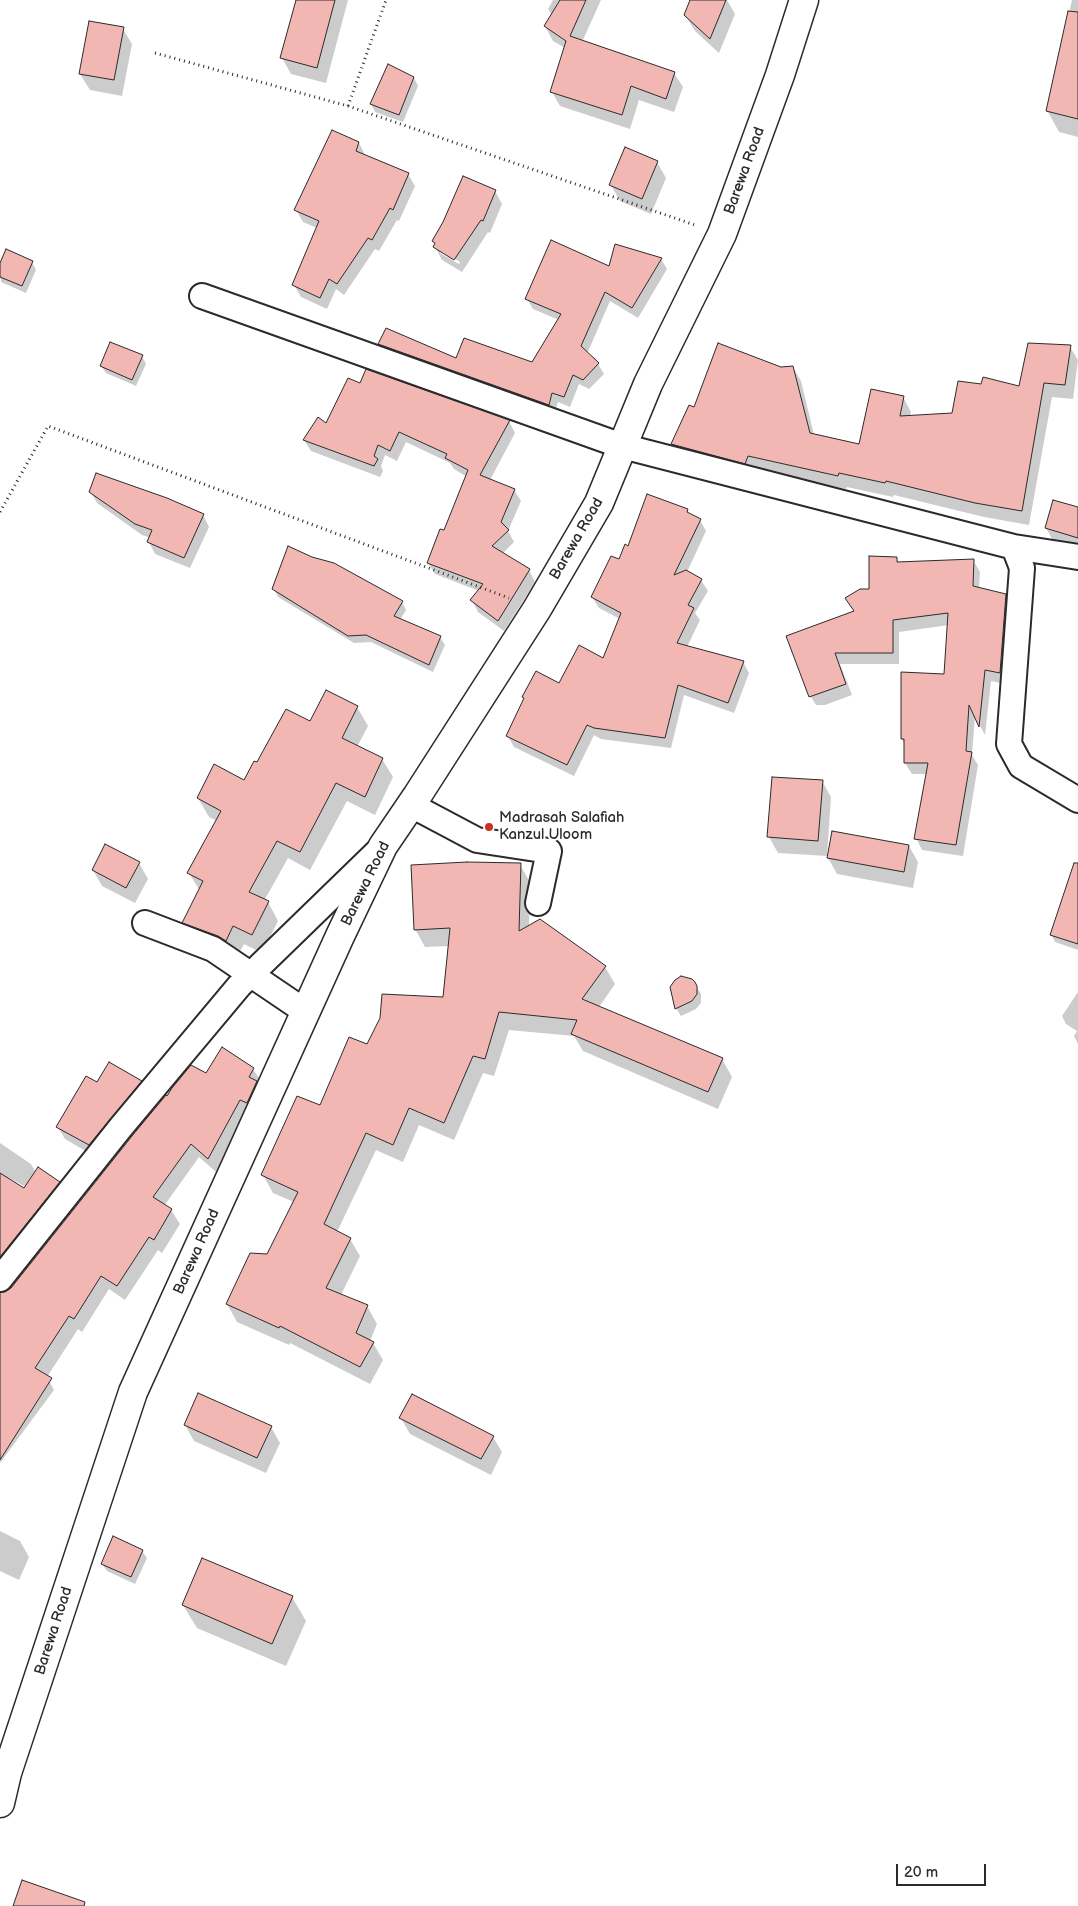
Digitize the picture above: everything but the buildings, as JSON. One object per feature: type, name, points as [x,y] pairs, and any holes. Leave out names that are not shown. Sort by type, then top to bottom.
[{"type":"main road","name":"Barewa Road","points":[[0,1803],[7,1773],[133,1392],[383,846],[537,609],[599,503],[648,384],[722,234],[780,75],[804,0]]},
{"type":"street","points":[[202,296],[622,446],[1014,547],[1078,557]]},
{"type":"street","points":[[1014,547],[1022,568],[1009,744],[1021,766],[1078,800]]},
{"type":"street","points":[[411,805],[476,840],[549,851],[538,903]]},
{"type":"street","points":[[0,1279],[127,1120],[239,986],[383,846]]},
{"type":"street","points":[[145,923],[213,950],[306,1012]]},
{"type":"path","points":[[348,106],[386,0]]},
{"type":"path","points":[[154,53],[348,106],[722,234]]},
{"type":"path","points":[[0,512],[48,426],[537,609]]},
{"type":"place","name":"Madrasah Salafiah Kanzul Uloom","points":[[489,827]]}]
